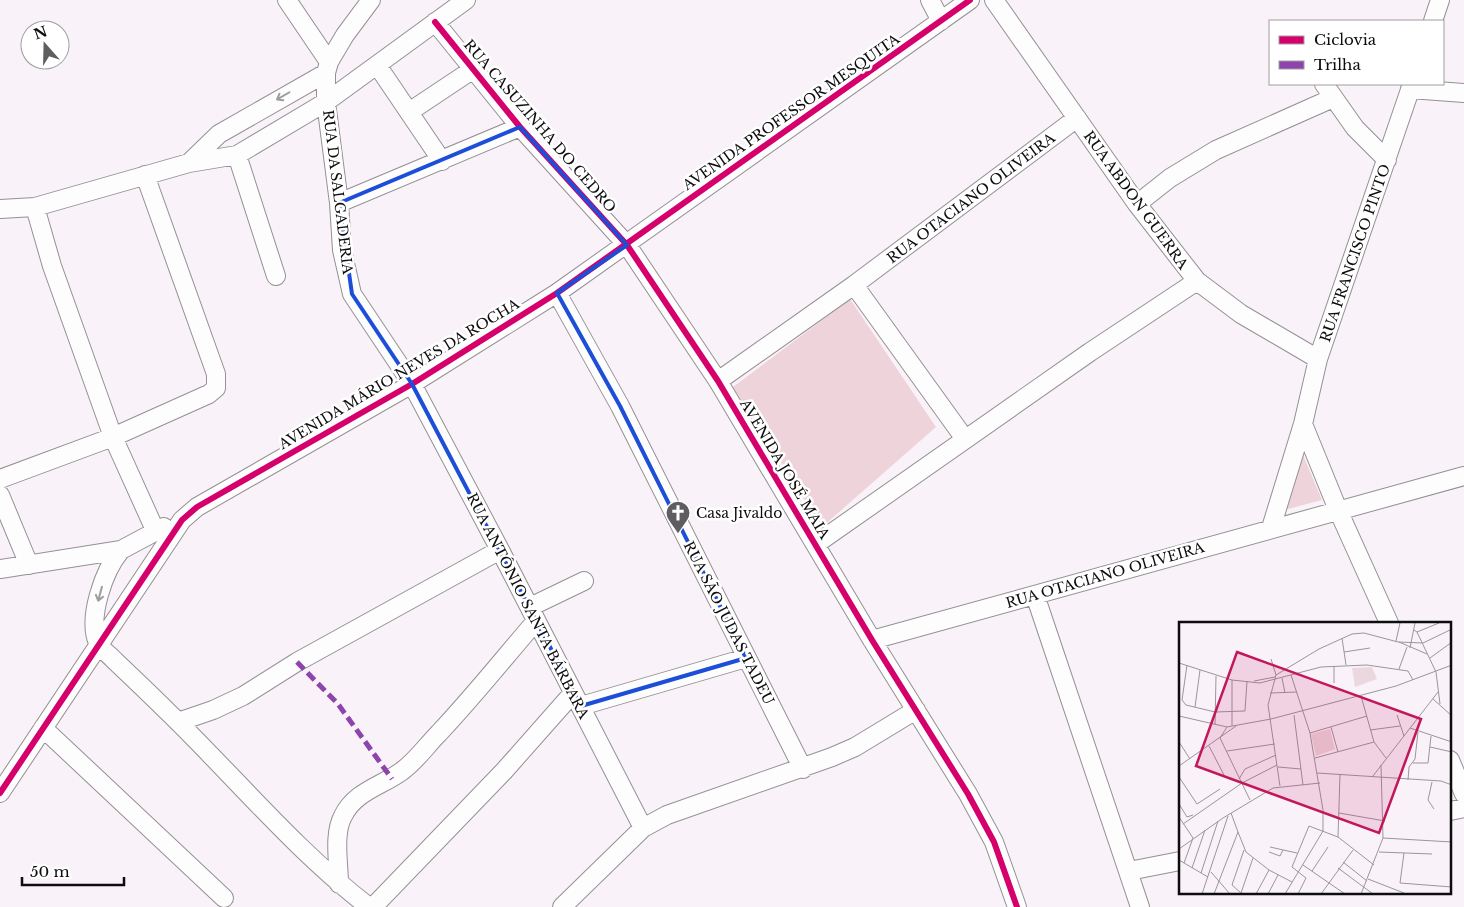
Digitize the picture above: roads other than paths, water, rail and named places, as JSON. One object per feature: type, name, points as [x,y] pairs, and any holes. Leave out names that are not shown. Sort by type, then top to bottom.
[{"type":"street","points":[[286,0],[328,68]]},
{"type":"street","points":[[189,163],[219,134],[328,68],[345,35],[371,0]]},
{"type":"street","points":[[0,209],[35,207],[189,163],[237,155],[326,102],[466,0]]},
{"type":"street","points":[[930,0],[941,21]]},
{"type":"street","name":"AVENIDA PROFESSOR MESQUITA","points":[[627,245],[970,0]]},
{"type":"street","name":"RUA ABDON GUERRA","points":[[994,0],[1137,204],[1197,281],[1240,314],[1318,360]]},
{"type":"street","points":[[1433,20],[1440,0]]},
{"type":"street","name":"RUA CASUZINHA DO CEDRO","points":[[435,22],[520,127],[627,245]]},
{"type":"street","points":[[377,65],[442,161]]},
{"type":"street","name":"RUA DA SALGADERIA","points":[[328,68],[326,102],[339,203],[342,250],[352,294],[412,384]]},
{"type":"street","points":[[409,112],[472,70]]},
{"type":"street","points":[[1411,87],[1464,92]]},
{"type":"street","name":"RUA FRANCISCO PINTO","points":[[1271,528],[1303,424],[1318,360],[1411,87]]},
{"type":"street","points":[[1137,204],[1170,178],[1216,150],[1328,91],[1355,128],[1386,160]]},
{"type":"street","name":"RUA OTACIANO OLIVEIRA","points":[[718,381],[854,285],[1076,118]]},
{"type":"street","points":[[339,203],[520,127]]},
{"type":"street","points":[[237,155],[276,276]]},
{"type":"street","points":[[0,479],[113,437],[209,394],[216,388],[216,374],[145,175]]},
{"type":"street","points":[[35,207],[52,266],[113,437],[155,530]]},
{"type":"street","name":"AVENIDA MÁRIO NEVES DA ROCHA","points":[[182,520],[197,507],[221,492],[316,441],[412,384],[557,293],[627,245]]},
{"type":"street","name":"AVENIDA JOSÉ MAIA","points":[[627,245],[718,381],[994,842],[1017,907]]},
{"type":"street","points":[[816,544],[1197,281]]},
{"type":"street","points":[[854,285],[965,440]]},
{"type":"street","name":"RUA SÃO JUDAS TADEU","points":[[557,293],[620,406],[803,768]]},
{"type":"street","name":"RUA ANTÔNIO SANTA BÁRBARA","points":[[412,384],[643,828]]},
{"type":"street","points":[[1303,424],[1338,510],[1389,622]]},
{"type":"street","name":"RUA OTACIANO OLIVEIRA","points":[[872,640],[1464,476]]},
{"type":"street","points":[[0,495],[29,565]]},
{"type":"street","points":[[182,520],[155,530],[121,550],[110,562],[97,606],[94,625],[98,644],[339,884],[369,907]]},
{"type":"street","points":[[0,793],[182,520]]},
{"type":"street","points":[[0,569],[121,550]]},
{"type":"street","points":[[178,722],[213,710],[243,696],[297,662],[500,550]]},
{"type":"street","points":[[339,884],[339,828],[342,817],[352,803],[359,796],[392,779],[406,769],[471,698],[533,614],[584,581]]},
{"type":"street","points":[[1036,595],[1140,907]]},
{"type":"street","points":[[373,907],[504,771],[577,700],[746,658]]},
{"type":"street","points":[[562,907],[643,828],[667,816],[803,768],[855,747],[916,710]]},
{"type":"street","points":[[43,728],[224,898]]},
{"type":"street","points":[[1452,765],[1464,794]]},
{"type":"street","points":[[1128,871],[1179,861]]},
{"type":"place","name":"Casa Jivaldo","points":[[678,534]]}]
